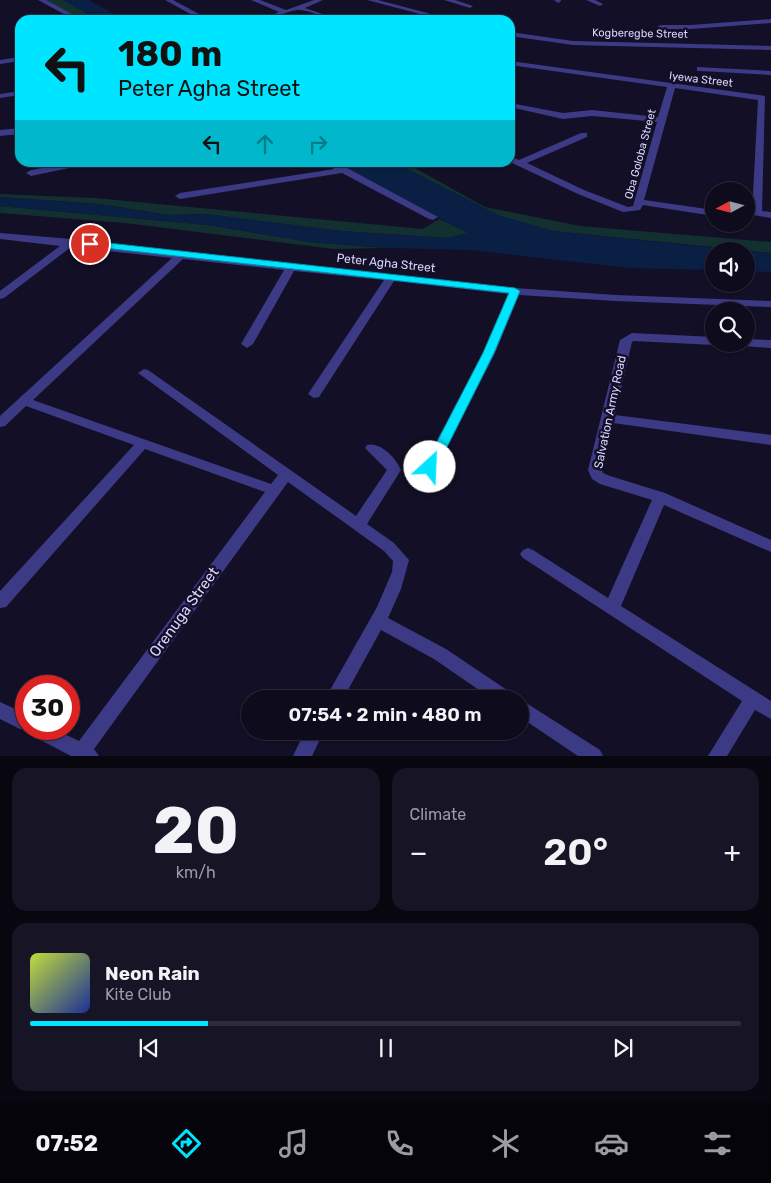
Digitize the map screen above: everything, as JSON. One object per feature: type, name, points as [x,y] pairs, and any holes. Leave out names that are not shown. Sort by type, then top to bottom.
[{"type":"street","points":[[41,0],[70,15]]},
{"type":"street","points":[[168,0],[198,15]]},
{"type":"street","points":[[254,0],[285,12]]},
{"type":"street","points":[[277,15],[320,0]]},
{"type":"street","points":[[370,0],[431,15]]},
{"type":"street","points":[[447,0],[470,6]]},
{"type":"street","points":[[589,0],[600,4]]},
{"type":"street","points":[[297,7],[322,15]]},
{"type":"street","points":[[661,27],[691,27],[771,21]]},
{"type":"street","points":[[691,27],[699,45]]},
{"type":"street","name":"Kogberegbe Street","points":[[515,35],[573,43],[771,48]]},
{"type":"street","points":[[0,62],[15,60]]},
{"type":"street","name":"Iyewa Street","points":[[515,64],[766,99],[757,213]]},
{"type":"street","points":[[700,69],[771,73]]},
{"type":"street","name":"Oba Goloba Street","points":[[515,160],[627,210],[635,210],[639,202],[671,87]]},
{"type":"street","points":[[0,96],[15,94]]},
{"type":"street","points":[[515,106],[563,116],[592,113],[661,120]]},
{"type":"street","points":[[0,133],[15,132]]},
{"type":"street","points":[[520,163],[584,134]]},
{"type":"street","points":[[31,173],[65,167]]},
{"type":"street","points":[[337,167],[433,217]]},
{"type":"street","points":[[180,196],[343,170]]},
{"type":"street","points":[[639,202],[705,212]]},
{"type":"street","points":[[755,216],[757,216],[757,213],[771,215]]},
{"type":"street","name":"Peter Agha Street","points":[[0,236],[71,242],[515,291],[616,298],[771,304]]},
{"type":"street","points":[[0,296],[71,242]]},
{"type":"street","points":[[0,423],[182,254]]},
{"type":"street","points":[[247,344],[291,266]]},
{"type":"street","points":[[314,394],[391,278]]},
{"type":"street","points":[[430,467],[489,353],[515,291]]},
{"type":"street","name":"Salvation Army Road","points":[[705,341],[632,337],[626,340],[595,470],[597,476],[605,480],[660,497],[771,546]]},
{"type":"street","points":[[755,343],[771,344]]},
{"type":"street","points":[[144,373],[358,524],[397,553],[402,560],[402,570],[339,690]]},
{"type":"street","points":[[24,401],[274,490]]},
{"type":"street","points":[[606,418],[771,440]]},
{"type":"street","points":[[0,602],[143,443]]},
{"type":"street","points":[[358,524],[394,470],[392,465],[372,448]]},
{"type":"street","name":"Orenuga Street","points":[[86,753],[287,473]]},
{"type":"street","points":[[612,607],[660,497]]},
{"type":"street","points":[[528,554],[771,711]]},
{"type":"street","points":[[377,620],[440,654],[494,690]]},
{"type":"street","points":[[718,756],[752,700]]},
{"type":"street","points":[[0,710],[15,718]]},
{"type":"street","points":[[529,713],[594,756]]},
{"type":"street","points":[[59,740],[86,753]]},
{"type":"street","points":[[302,756],[310,740]]},
{"type":"green space","points":[[43,0],[63,0],[90,15],[71,15]]},
{"type":"green space","points":[[402,167],[413,167],[485,207],[580,226],[771,242],[771,253],[755,251],[755,242],[705,242],[705,246],[553,231],[500,216]]},
{"type":"green space","points":[[0,194],[95,198],[423,229],[439,219],[469,233],[447,238],[341,231],[205,214],[168,215],[99,204],[0,197]]},
{"type":"green space","points":[[0,206],[208,225],[310,242],[386,248],[334,249],[125,223],[0,213]]},
{"type":"water","points":[[63,0],[89,0],[116,15],[90,15]]},
{"type":"water","points":[[339,167],[404,167],[500,216],[553,231],[705,247],[705,270],[628,268],[470,250],[386,248],[310,242],[208,225],[0,206],[0,197],[99,204],[168,215],[205,214],[341,231],[447,238],[468,233]]},
{"type":"water","points":[[755,252],[771,253],[771,272],[755,271]]},
{"type":"route","points":[[90,244],[515,291],[489,353],[430,467]]}]
